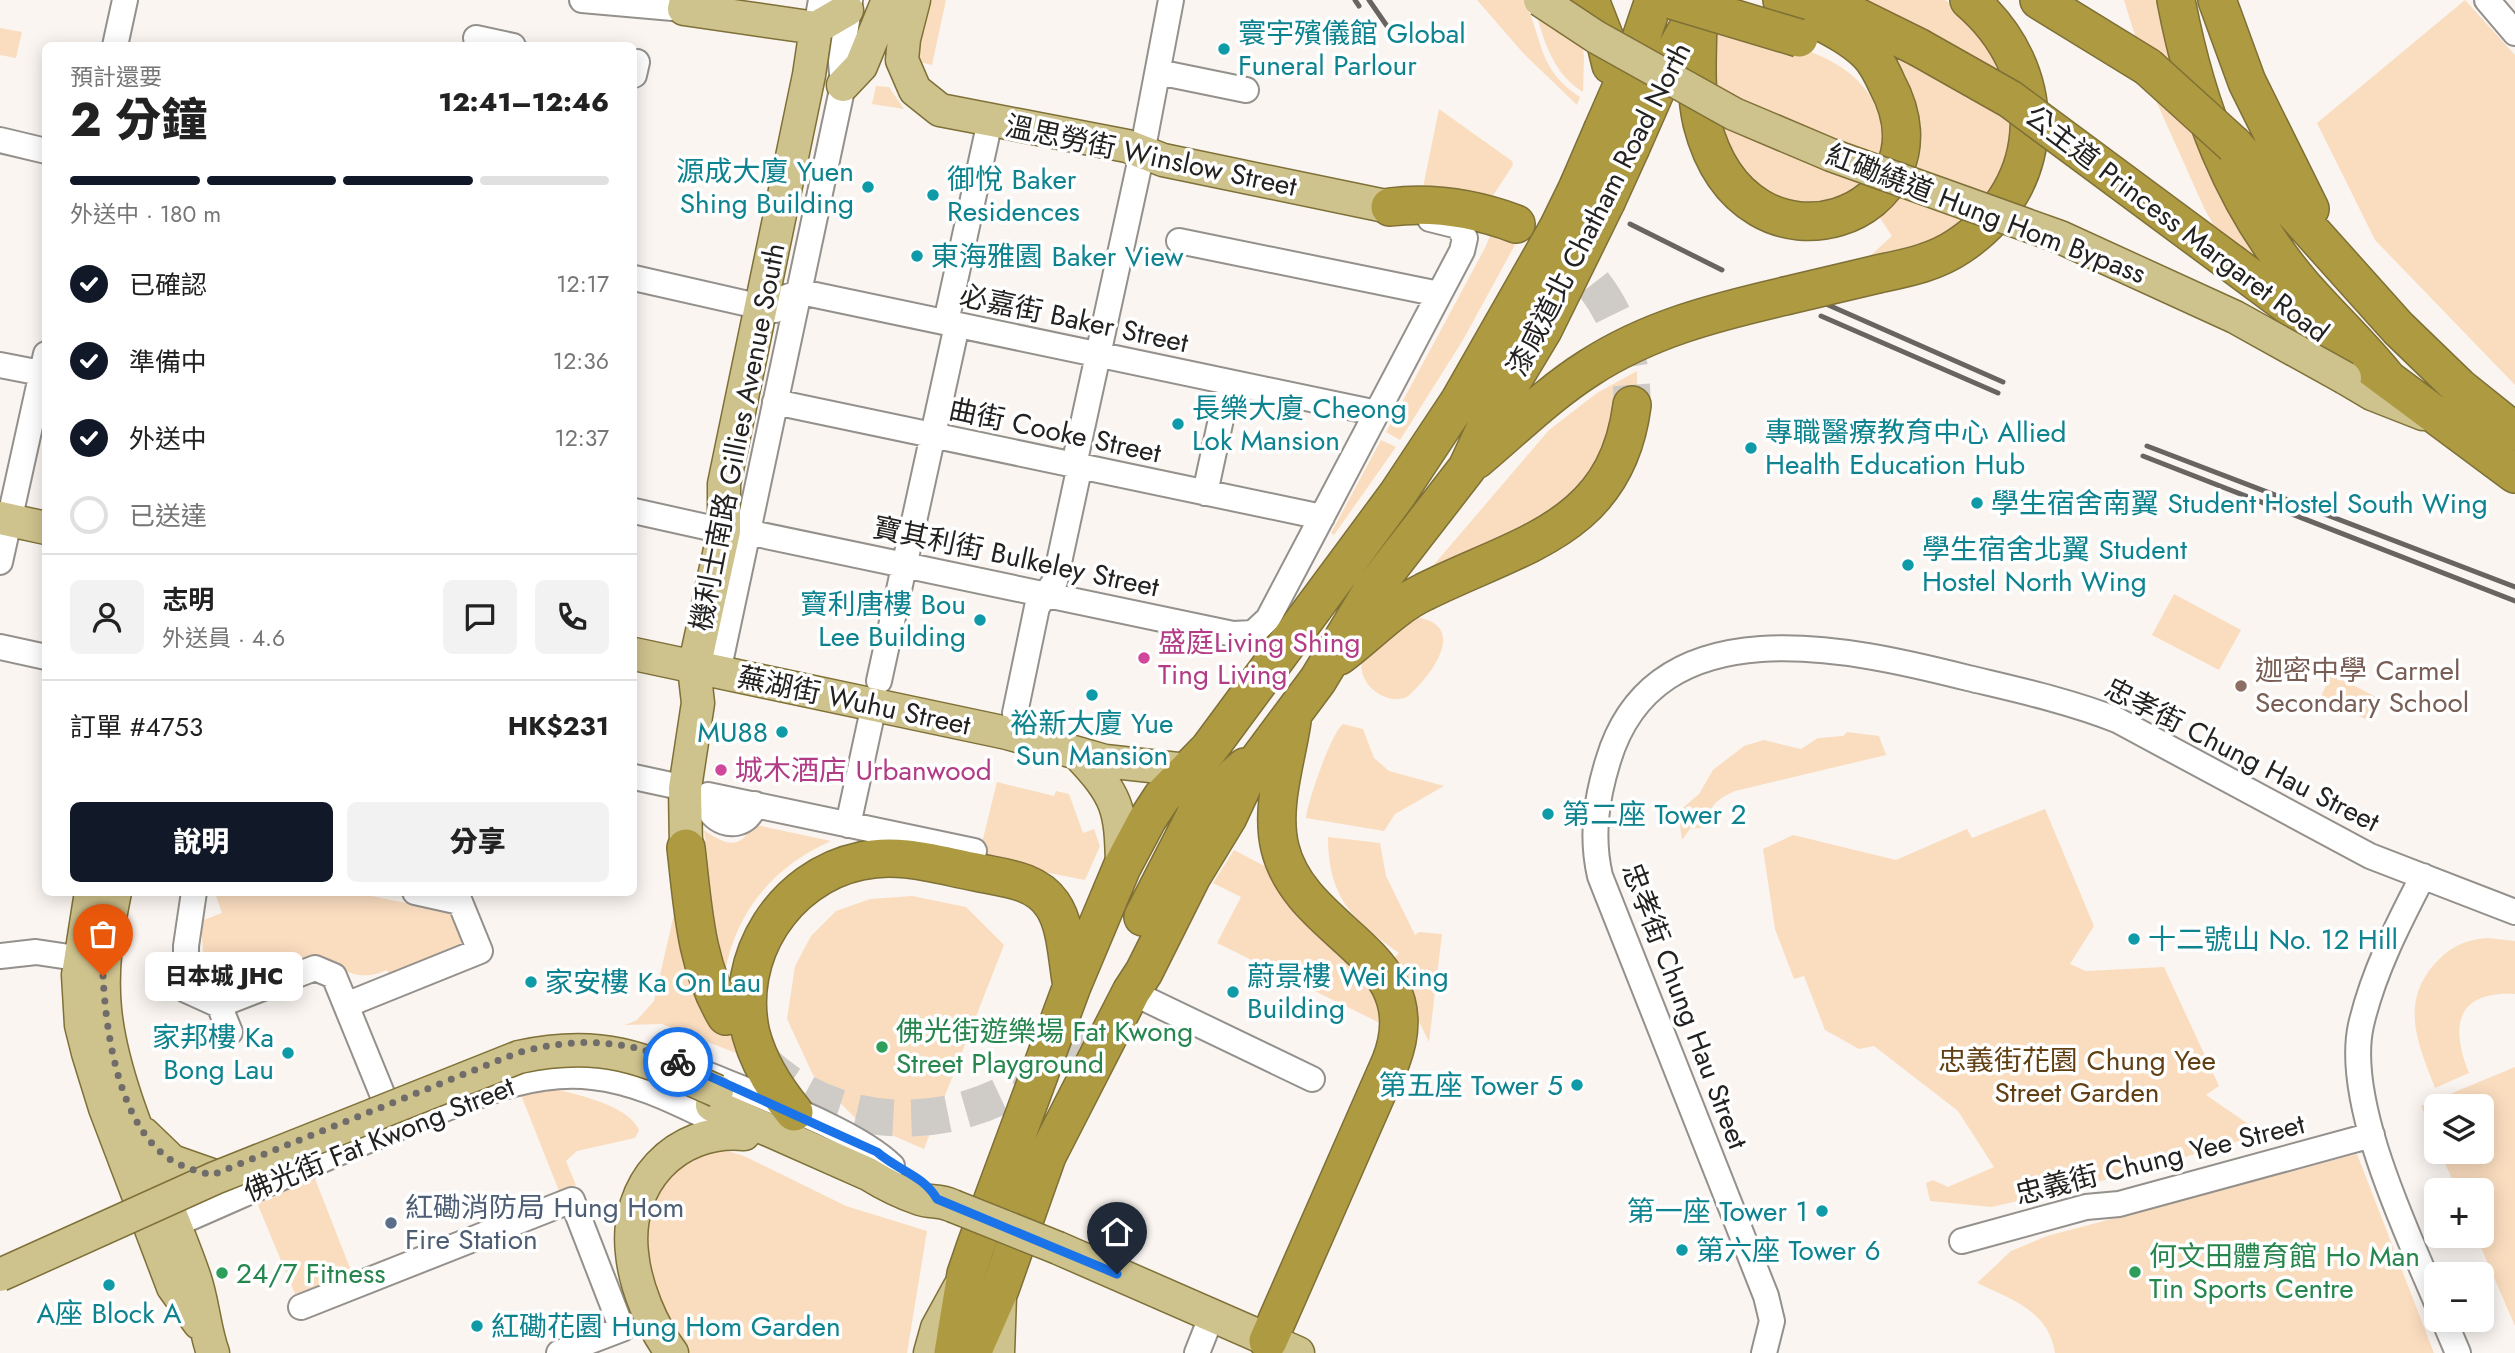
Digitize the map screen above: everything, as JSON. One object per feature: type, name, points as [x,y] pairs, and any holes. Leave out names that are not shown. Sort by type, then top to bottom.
[{"type":"highway","points":[[1590,0],[1604,36],[1617,93]]},
{"type":"highway","name":"漆咸道北 Chatham Road North","points":[[1617,138],[1617,93],[1635,56],[1654,0]]},
{"type":"highway","points":[[1467,468],[1560,389],[1588,368],[1630,344],[1693,319],[1937,259],[1975,235],[2005,202],[2025,161],[2031,122],[2024,77],[2000,31],[1969,0]]},
{"type":"highway","name":"公主道 Princess Margaret Road","points":[[2039,0],[2148,67],[2234,145],[2341,268],[2459,387],[2515,432]]},
{"type":"highway","points":[[2176,0],[2187,59],[2202,108],[2237,191],[2256,225],[2303,286],[2341,324],[2386,377]]},
{"type":"highway","points":[[2217,0],[2263,117],[2341,268]]},
{"type":"highway","points":[[1691,4],[1802,13],[1842,52],[1885,80],[1894,97],[1902,135],[1894,167],[1877,193],[1852,212],[1830,220],[1806,223],[1776,217],[1738,191],[1720,166],[1707,139],[1698,94],[1691,4]]},
{"type":"highway","name":"漆咸道北 Chatham Road North","points":[[972,1353],[1000,1289],[1047,1156],[1130,992],[1144,972],[1192,876],[1228,817],[1248,774],[1328,664],[1371,592],[1467,468],[1490,418],[1544,330],[1592,194],[1617,138],[1667,65],[1691,4]]},
{"type":"highway","name":"公主道 Princess Margaret Road","points":[[1802,13],[1918,47],[2010,99],[2386,377],[2437,419],[2515,474]]},
{"type":"highway","name":"漆咸道北 Chatham Road North","points":[[953,1353],[966,1274],[1072,986],[1122,867],[1162,797],[1198,760],[1375,526],[1460,400],[1558,228],[1592,194]]},
{"type":"highway","points":[[1390,207],[1420,205],[1457,208],[1516,224]]},
{"type":"highway","points":[[1328,664],[1369,634],[1399,606],[1422,593],[1529,546],[1571,520],[1593,500],[1610,476],[1627,435],[1632,404]]},
{"type":"highway","points":[[1283,1347],[1391,1062],[1400,1028],[1398,1004],[1389,980],[1308,900],[1285,862],[1278,836],[1278,805],[1293,715]]},
{"type":"highway","points":[[1092,1017],[1199,808],[1265,750]]},
{"type":"highway","points":[[686,848],[700,954],[710,986],[726,1016]]},
{"type":"highway","points":[[794,1112],[772,1084],[757,1051],[748,1009],[750,977],[760,943],[782,908],[801,889],[836,868],[876,858],[903,858],[1029,885],[1051,902],[1059,917],[1072,986]]},
{"type":"main road","points":[[843,85],[861,66],[888,0]]},
{"type":"main road","name":"溫思勞街 Winslow Street","points":[[914,0],[902,50],[905,71],[915,90],[940,110],[1127,146],[1163,160],[1390,207]]},
{"type":"main road","name":"紅磡繞道 Hung Hom Bypass","points":[[1540,0],[1596,37],[1734,114],[1831,155],[2098,253],[2235,317],[2372,394],[2437,419]]},
{"type":"main road","points":[[2068,0],[2104,25],[2148,67]]},
{"type":"main road","points":[[685,5],[829,7]]},
{"type":"main road","name":"機利士南路 Gillies Avenue South","points":[[686,848],[685,788],[698,703],[736,531],[724,484],[809,75],[829,7]]},
{"type":"main road","points":[[4,519],[42,527]]},
{"type":"main road","name":"蕪湖街 Wuhu Street","points":[[637,655],[706,670],[877,693],[1105,761],[1198,760]]},
{"type":"main road","points":[[1074,751],[1113,797],[1121,821],[1122,867]]},
{"type":"main road","points":[[90,896],[91,960],[137,1125],[159,1218]]},
{"type":"main road","points":[[114,896],[91,960],[79,1008],[88,1053],[102,1101],[159,1218],[195,1279],[209,1341]]},
{"type":"main road","points":[[0,1277],[225,1174],[519,1057],[558,1049],[620,1053],[647,1060],[715,1098]]},
{"type":"main road","points":[[0,1286],[261,1170],[520,1069],[553,1063],[600,1065],[715,1098],[873,1161],[888,1175],[929,1184],[945,1203],[1058,1248],[1283,1347]]},
{"type":"main road","points":[[137,1125],[173,1161],[212,1175]]},
{"type":"main road","points":[[672,1353],[653,1320],[633,1264],[631,1229],[636,1207],[652,1174],[682,1146],[715,1133],[744,1134]]},
{"type":"main road","name":"漆咸道北 Chatham Road North","points":[[930,1353],[937,1328],[966,1274]]},
{"type":"main road","name":"漆咸道北 Chatham Road North","points":[[998,1353],[1000,1289]]},
{"type":"street","points":[[116,42],[125,0]]},
{"type":"street","points":[[582,0],[685,5]]},
{"type":"street","points":[[1014,713],[1037,607],[1055,581],[1097,354],[1142,153],[1171,0]]},
{"type":"street","points":[[2487,0],[2515,33]]},
{"type":"street","name":"機利士南路 Gillies Avenue South","points":[[736,531],[775,402],[799,304],[843,85],[829,7]]},
{"type":"street","points":[[476,38],[494,42]]},
{"type":"street","points":[[1158,72],[1245,90]]},
{"type":"street","points":[[848,825],[933,435],[990,121]]},
{"type":"street","points":[[0,140],[42,150]]},
{"type":"street","name":"溫思勞街 Winslow Street","points":[[1390,207],[1409,215],[1452,223],[1465,237],[1462,251],[1439,294]]},
{"type":"street","points":[[1179,241],[1439,294],[1322,517]]},
{"type":"street","name":"必嘉街 Baker Street","points":[[637,279],[760,306],[799,304],[952,324],[1377,413]]},
{"type":"street","points":[[0,365],[42,374],[4,519],[0,562]]},
{"type":"street","points":[[1205,493],[1229,382]]},
{"type":"street","name":"曲街 Cooke Street","points":[[775,402],[933,435],[1075,472],[1205,493],[1322,517]]},
{"type":"street","name":"寶其利街 Bulkeley Street","points":[[637,512],[1047,593],[1240,635],[1259,630],[1268,620],[1322,517]]},
{"type":"street","points":[[0,647],[42,656]]},
{"type":"street","name":"忠孝街 Chung Hau Street","points":[[1764,1353],[1772,1321],[1766,1296],[1600,876],[1595,854],[1593,832],[1612,747],[1627,715],[1650,689],[1687,666],[1726,653],[1763,649],[1836,651],[1922,666],[2082,706],[2117,720],[2370,856],[2515,912]]},
{"type":"street","points":[[637,778],[685,788]]},
{"type":"street","points":[[755,804],[974,852]]},
{"type":"street","points":[[2423,876],[2376,977],[2361,1026],[2359,1068],[2372,1135],[2390,1191],[2424,1272]]},
{"type":"street","points":[[193,896],[186,946],[186,990],[219,1005],[230,1032]]},
{"type":"street","points":[[346,1005],[480,951],[460,902],[433,896]]},
{"type":"street","points":[[0,956],[36,952],[91,960]]},
{"type":"street","points":[[219,1005],[315,968],[334,976],[388,1109]]},
{"type":"street","points":[[1130,992],[1312,1079]]},
{"type":"street","name":"佛光街 Fat Kwong Street","points":[[599,1041],[656,1052],[794,1112],[877,1152],[888,1175],[863,1184],[618,1081],[568,1075],[543,1077],[495,1090],[159,1218],[212,1175],[388,1109],[517,1053],[556,1044],[599,1041]]},
{"type":"street","name":"忠義街 Chung Yee Street","points":[[1962,1241],[2086,1207],[2119,1205],[2372,1135]]},
{"type":"street","points":[[301,1307],[572,1200],[622,1329],[559,1353]]},
{"type":"street","points":[[0,1277],[113,1230],[159,1218]]},
{"type":"street","points":[[1197,1353],[1212,1315]]},
{"type":"street","points":[[2449,1332],[2458,1353]]},
{"type":"green space","points":[[932,0],[946,0],[932,65],[915,61],[918,26]]},
{"type":"green space","points":[[1477,0],[1524,0],[1549,65],[1556,76],[1580,97],[1577,105],[1524,54]]},
{"type":"green space","points":[[1847,0],[1945,0],[1973,21],[2012,88]]},
{"type":"green space","points":[[2124,0],[2165,0],[2284,278],[2222,240],[2205,210],[2153,94]]},
{"type":"green space","points":[[2465,0],[2515,55],[2515,385],[2375,240],[2317,123]]},
{"type":"green space","points":[[1537,16],[1581,37],[1584,56],[1583,92],[1559,69]]},
{"type":"green space","points":[[1719,27],[1770,39],[1820,56],[1843,68],[1861,84],[1875,105],[1883,132],[1876,174],[1834,208],[1767,201],[1717,135],[1714,45]]},
{"type":"green space","points":[[0,28],[22,32],[16,58],[0,55]]},
{"type":"green space","points":[[1868,34],[2016,118],[2006,171],[1947,239],[1860,265],[1892,236],[1876,212],[1906,153],[1917,122],[1914,96],[1903,73]]},
{"type":"green space","points":[[876,86],[889,87],[904,109],[872,104]]},
{"type":"green space","points":[[1439,109],[1512,161],[1513,165],[1492,197],[1430,191],[1423,187]]},
{"type":"green space","points":[[1495,222],[1522,232],[1463,340],[1400,440],[1386,432],[1486,246]]},
{"type":"green space","points":[[1637,371],[1637,400],[1579,499],[1420,581],[1549,430],[1597,393]]},
{"type":"green space","points":[[1381,440],[1396,447],[1334,535],[1331,533]]},
{"type":"green space","points":[[2174,594],[2241,630],[2219,670],[2152,635]]},
{"type":"green space","points":[[1416,617],[1432,622],[1441,631],[1443,641],[1440,653],[1425,678],[1407,697],[1386,697],[1369,686],[1361,667],[1363,657],[1374,644]]},
{"type":"green space","points":[[2332,674],[2378,698],[2367,720],[2321,696]]},
{"type":"green space","points":[[1343,724],[1363,729],[1374,758],[1389,771],[1444,786],[1395,814],[1384,831],[1306,818],[1332,740]]},
{"type":"green space","points":[[1847,732],[1879,736],[1886,755],[1735,791],[1711,809],[1707,827],[1690,829],[1682,840],[1678,812],[1699,794],[1713,770],[1744,746],[1764,740],[1801,749],[1818,738],[1843,736]]},
{"type":"green space","points":[[997,782],[1054,796],[1056,791],[1069,794],[1083,833],[1094,829],[1100,846],[1085,880],[978,859]]},
{"type":"green space","name":"忠義街花園 Chung Yee Street Garden","points":[[2045,809],[2094,926],[2070,964],[2086,971],[2164,967],[2219,1086],[2206,1095],[2263,1134],[2117,1177],[1992,1207],[1930,1201],[1926,1183],[1933,1180],[1948,1187],[1994,1167],[1958,1111],[1874,1046],[1859,1049],[1825,1030],[1804,976],[1794,979],[1775,929],[1763,849],[1793,835],[1896,860],[1967,829],[1972,838]]},
{"type":"green space","points":[[752,824],[831,841],[792,863],[761,893],[738,929],[725,972],[717,975],[704,830],[730,843],[742,839]]},
{"type":"green space","points":[[1328,837],[1380,843],[1386,876],[1415,935],[1419,932],[1442,934],[1429,1042],[1390,962],[1399,953],[1356,918],[1338,891],[1332,876]]},
{"type":"green space","points":[[1234,850],[1285,877],[1383,979],[1380,1023],[1217,943],[1241,897],[1213,883]]},
{"type":"green space","points":[[680,888],[731,1013],[741,1055],[662,1024],[625,1025],[637,1020],[654,1001]]},
{"type":"green space","points":[[216,896],[371,896],[451,912],[464,944],[389,974],[387,970],[366,975],[350,973],[316,955],[220,991],[198,982],[203,952],[201,921],[222,913]]},
{"type":"green space","name":"佛光街遊樂場 Fat Kwong Street Playground","points":[[912,896],[966,907],[1004,945],[924,1149],[857,1120],[813,1075],[787,1019],[795,966],[811,936],[836,911],[870,899]]},
{"type":"green space","points":[[2487,938],[2515,941],[2515,994],[2480,998],[2470,1005],[2463,1015],[2460,1027],[2463,1056],[2469,1073],[2435,1088],[2419,1042],[2415,1011],[2417,996],[2422,982],[2444,955],[2463,943]]},
{"type":"green space","points":[[2515,1067],[2515,1326],[2494,1278],[2494,1262],[2487,1262],[2481,1248],[2494,1248],[2494,1178],[2452,1178],[2445,1164],[2494,1164],[2494,1094],[2450,1094]]},
{"type":"green space","points":[[555,1089],[614,1108],[625,1114],[639,1130],[635,1138],[577,1151],[566,1161],[576,1185],[559,1191],[521,1095]]},
{"type":"green space","points":[[710,1151],[728,1151],[744,1156],[846,1206],[927,1231],[907,1353],[690,1353],[672,1331],[649,1271],[645,1234],[652,1201],[679,1165]]},
{"type":"green space","points":[[2357,1154],[2434,1353],[2055,1353],[2045,1327],[2037,1317],[2015,1301],[1977,1283],[2011,1251],[2047,1236]]},
{"type":"green space","points":[[314,1176],[352,1273],[295,1294],[257,1203]]},
{"type":"tunnel","points":[[1554,245],[1588,278],[1613,315],[1628,358],[1632,405]]},
{"type":"tunnel","points":[[761,1061],[801,1091],[844,1109],[890,1118],[936,1116],[981,1104],[1023,1084],[1061,1055],[1092,1017]]},
{"type":"railway","points":[[1355,0],[1359,6]]},
{"type":"railway","points":[[1369,0],[1387,26]]},
{"type":"railway","points":[[1630,224],[1722,270]]},
{"type":"railway","points":[[1826,304],[2003,382]]},
{"type":"railway","points":[[1821,316],[1998,393]]},
{"type":"railway","points":[[2147,446],[2515,587]]},
{"type":"railway","points":[[2143,456],[2515,601]]},
{"type":"way so far","points":[[103,976],[106,1020],[119,1073],[137,1125],[149,1140],[173,1161],[186,1168],[212,1175],[543,1045],[599,1041],[642,1048],[678,1062]]},
{"type":"place","name":"寰宇殯儀館 Global Funeral Parlour","points":[[1224,49]]},
{"type":"place","name":"源成大廈 Yuen Shing Building","points":[[868,187]]},
{"type":"place","name":"御悅 Baker Residences","points":[[933,195]]},
{"type":"place","name":"東海雅園 Baker View","points":[[917,256]]},
{"type":"place","name":"長樂大廈 Cheong Lok Mansion","points":[[1178,424]]},
{"type":"place","name":"專職醫療教育中心 Allied Health Education Hub","points":[[1751,448]]},
{"type":"place","name":"學生宿舍南翼 Student Hostel South Wing","points":[[1977,503]]},
{"type":"place","name":"學生宿舍北翼 Student Hostel North Wing","points":[[1908,565]]},
{"type":"place","name":"寶利唐樓 Bou Lee Building","points":[[980,620]]},
{"type":"place","name":"盛庭Living Shing Ting Living","points":[[1144,658]]},
{"type":"place","name":"迦密中學 Carmel Secondary School","points":[[2241,686]]},
{"type":"place","name":"裕新大廈 Yue Sun Mansion","points":[[1092,695]]},
{"type":"place","name":"MU88","points":[[782,732]]},
{"type":"place","name":"城木酒店 Urbanwood","points":[[721,770]]},
{"type":"place","name":"第二座 Tower 2","points":[[1548,814]]},
{"type":"place","name":"十二號山 No. 12 Hill","points":[[2134,939]]},
{"type":"place","name":"日本城 JHC","points":[[103,976]]},
{"type":"place","name":"家安樓 Ka On Lau","points":[[531,982]]},
{"type":"place","name":"蔚景樓 Wei King Building","points":[[1233,992]]},
{"type":"place","name":"佛光街遊樂場 Fat Kwong Street Playground","points":[[882,1047]]},
{"type":"place","name":"家邦樓 Ka Bong Lau","points":[[288,1053]]},
{"type":"place","name":"第五座 Tower 5","points":[[1577,1085]]},
{"type":"place","name":"第一座 Tower 1","points":[[1822,1211]]},
{"type":"place","name":"紅磡消防局 Hung Hom Fire Station","points":[[391,1223]]},
{"type":"place","name":"第六座 Tower 6","points":[[1682,1250]]},
{"type":"place","name":"何文田體育館 Ho Man Tin Sports Centre","points":[[2135,1272]]},
{"type":"place","name":"24/7 Fitness","points":[[222,1273]]},
{"type":"place","name":"A座 Block A","points":[[109,1285]]},
{"type":"place","name":"紅磡花園 Hung Hom Garden","points":[[477,1326]]},
{"type":"route","points":[[678,1062],[877,1152],[892,1166],[929,1184],[937,1199],[1117,1274]]}]
